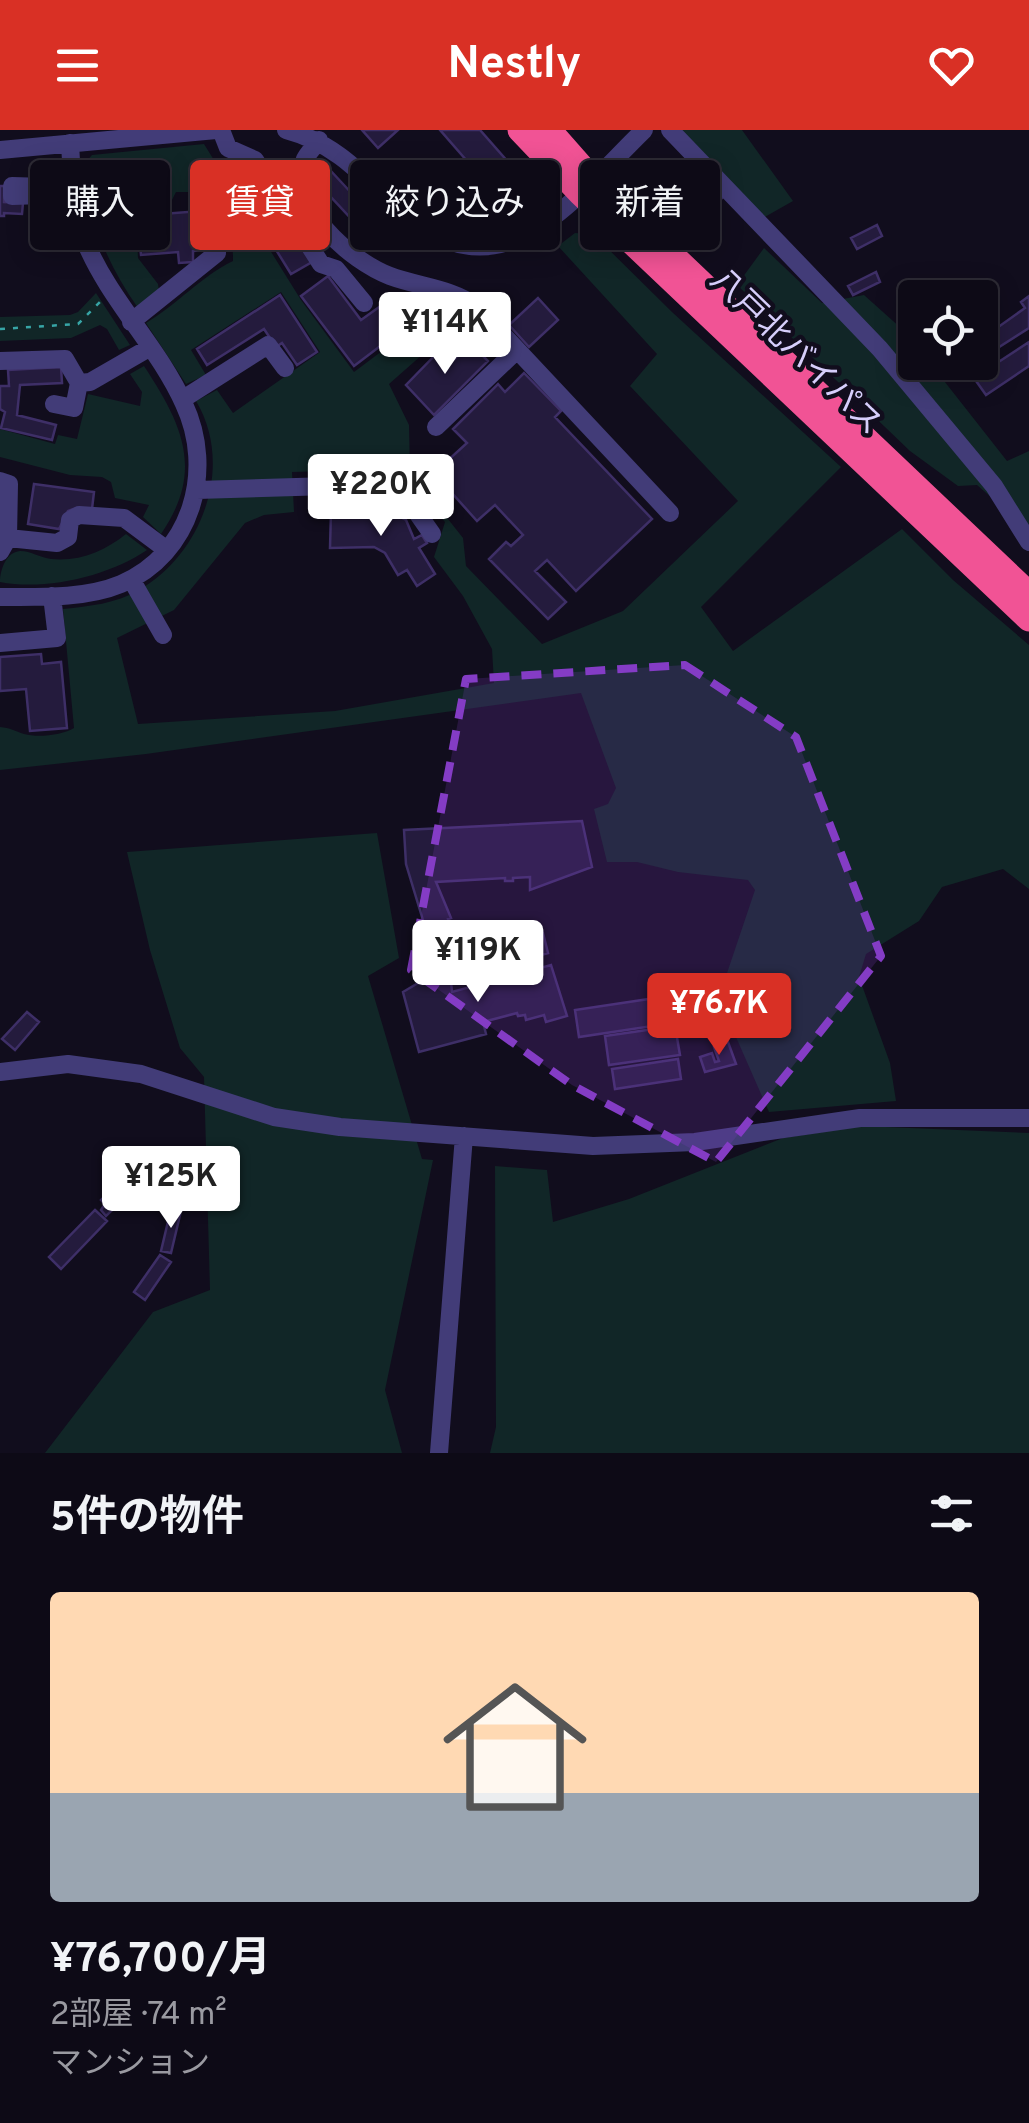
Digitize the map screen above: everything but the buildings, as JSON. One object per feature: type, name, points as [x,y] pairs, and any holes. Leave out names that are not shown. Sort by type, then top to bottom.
[{"type":"highway","name":"八戸北バイパス","points":[[520,130],[580,181]]},
{"type":"highway","name":"八戸北バイパス","points":[[549,130],[580,177]]},
{"type":"highway","name":"八戸北バイパス","points":[[651,250],[1029,619]]},
{"type":"highway","name":"八戸北バイパス","points":[[655,250],[1029,594]]},
{"type":"street","points":[[0,150],[31,138],[70,143],[219,130],[228,148],[255,160],[321,264],[336,269],[364,304]]},
{"type":"street","points":[[286,130],[314,135],[347,159],[404,215],[436,238],[462,245],[492,246],[523,238],[551,221],[580,192]]},
{"type":"street","points":[[613,160],[644,130]]},
{"type":"street","points":[[670,130],[880,349],[994,486],[1029,542]]},
{"type":"street","points":[[314,135],[302,180],[314,216],[349,253],[388,275],[460,294],[477,307],[670,513]]},
{"type":"street","points":[[70,143],[71,160]]},
{"type":"street","points":[[0,597],[52,596],[120,585],[167,550],[181,531],[197,490],[200,462],[195,430],[182,400],[104,281],[89,250]]},
{"type":"street","points":[[131,322],[217,250]]},
{"type":"street","points":[[336,269],[349,253]]},
{"type":"street","points":[[182,400],[268,346],[285,368]]},
{"type":"street","points":[[79,383],[90,382],[150,348]]},
{"type":"street","points":[[436,427],[516,352]]},
{"type":"street","points":[[0,362],[65,359],[79,383],[74,408],[54,404]]},
{"type":"street","points":[[0,481],[10,484],[4,545],[56,542],[110,518],[124,518],[167,550]]},
{"type":"street","points":[[197,490],[398,484],[432,534]]},
{"type":"street","points":[[131,578],[162,636]]},
{"type":"street","points":[[0,643],[56,638],[52,596]]},
{"type":"street","points":[[0,1072],[68,1064],[87,1066],[141,1074],[274,1117],[340,1127],[594,1146],[695,1142],[860,1118],[1029,1118]]},
{"type":"street","points":[[439,1453],[464,1136]]},
{"type":"path","points":[[0,329],[78,324],[106,298]]},
{"type":"highlighted area","points":[[685,665],[796,737],[881,956],[716,1162],[572,1085],[411,970],[466,679]]},
{"type":"green space","points":[[680,130],[742,130],[793,201],[763,218],[720,172],[720,160],[708,160]]},
{"type":"green space","points":[[204,144],[214,160],[190,160],[190,192],[176,192],[170,204],[170,160],[88,160],[92,155]]},
{"type":"green space","points":[[575,233],[580,233],[580,250],[609,250],[841,467],[701,607],[733,651],[902,529],[953,580],[1029,645],[1029,889],[1003,869],[942,887],[919,921],[866,954],[859,977],[890,1063],[896,1101],[769,1112],[732,1028],[725,979],[755,890],[748,880],[678,872],[637,862],[607,862],[594,809],[608,804],[616,788],[581,693],[146,754],[0,770],[0,727],[36,736],[74,728],[63,609],[112,601],[139,590],[161,574],[195,532],[212,480],[207,426],[196,401],[217,390],[233,413],[320,352],[281,292],[191,350],[206,375],[186,384],[146,323],[233,261],[233,250],[270,250],[354,372],[418,324],[462,314],[465,317],[389,384],[409,425],[410,471],[463,538],[466,566],[542,644],[623,611],[738,501],[630,386],[657,354],[560,248]],"holes":[[[400,469],[445,522],[434,557],[463,596],[492,649],[494,683],[335,711],[138,724],[117,638],[174,610],[245,523],[264,515],[294,512],[292,472]]]},
{"type":"green space","points":[[764,248],[822,303],[864,295],[898,325],[898,380],[943,380],[1007,461],[1029,451],[1029,530],[977,485],[958,486],[910,451],[737,285]]},
{"type":"green space","points":[[105,250],[138,250],[138,258],[159,291],[138,308]]},
{"type":"green space","points":[[96,293],[130,345],[119,350],[107,329],[100,325],[71,338],[0,341],[0,317],[70,315]]},
{"type":"green space","points":[[144,366],[169,408],[183,448],[182,489],[161,534],[143,517],[149,505],[115,498],[111,482],[102,477],[70,475],[0,457],[0,429],[55,444],[58,435],[77,439],[88,394],[140,406],[142,392],[130,374]]},
{"type":"green space","points":[[126,534],[147,550],[96,574],[57,583],[0,582],[5,562],[15,552],[72,559],[109,546]]},
{"type":"green space","points":[[377,833],[399,958],[368,976],[422,1159],[433,1160],[385,1390],[402,1453],[45,1453],[153,1312],[210,1290],[204,1077],[180,1048],[150,950],[127,852]]},
{"type":"green space","points":[[862,1126],[1029,1133],[1029,1453],[490,1453],[496,1427],[495,1166],[547,1170],[553,1222],[629,1199],[783,1138]]}]
